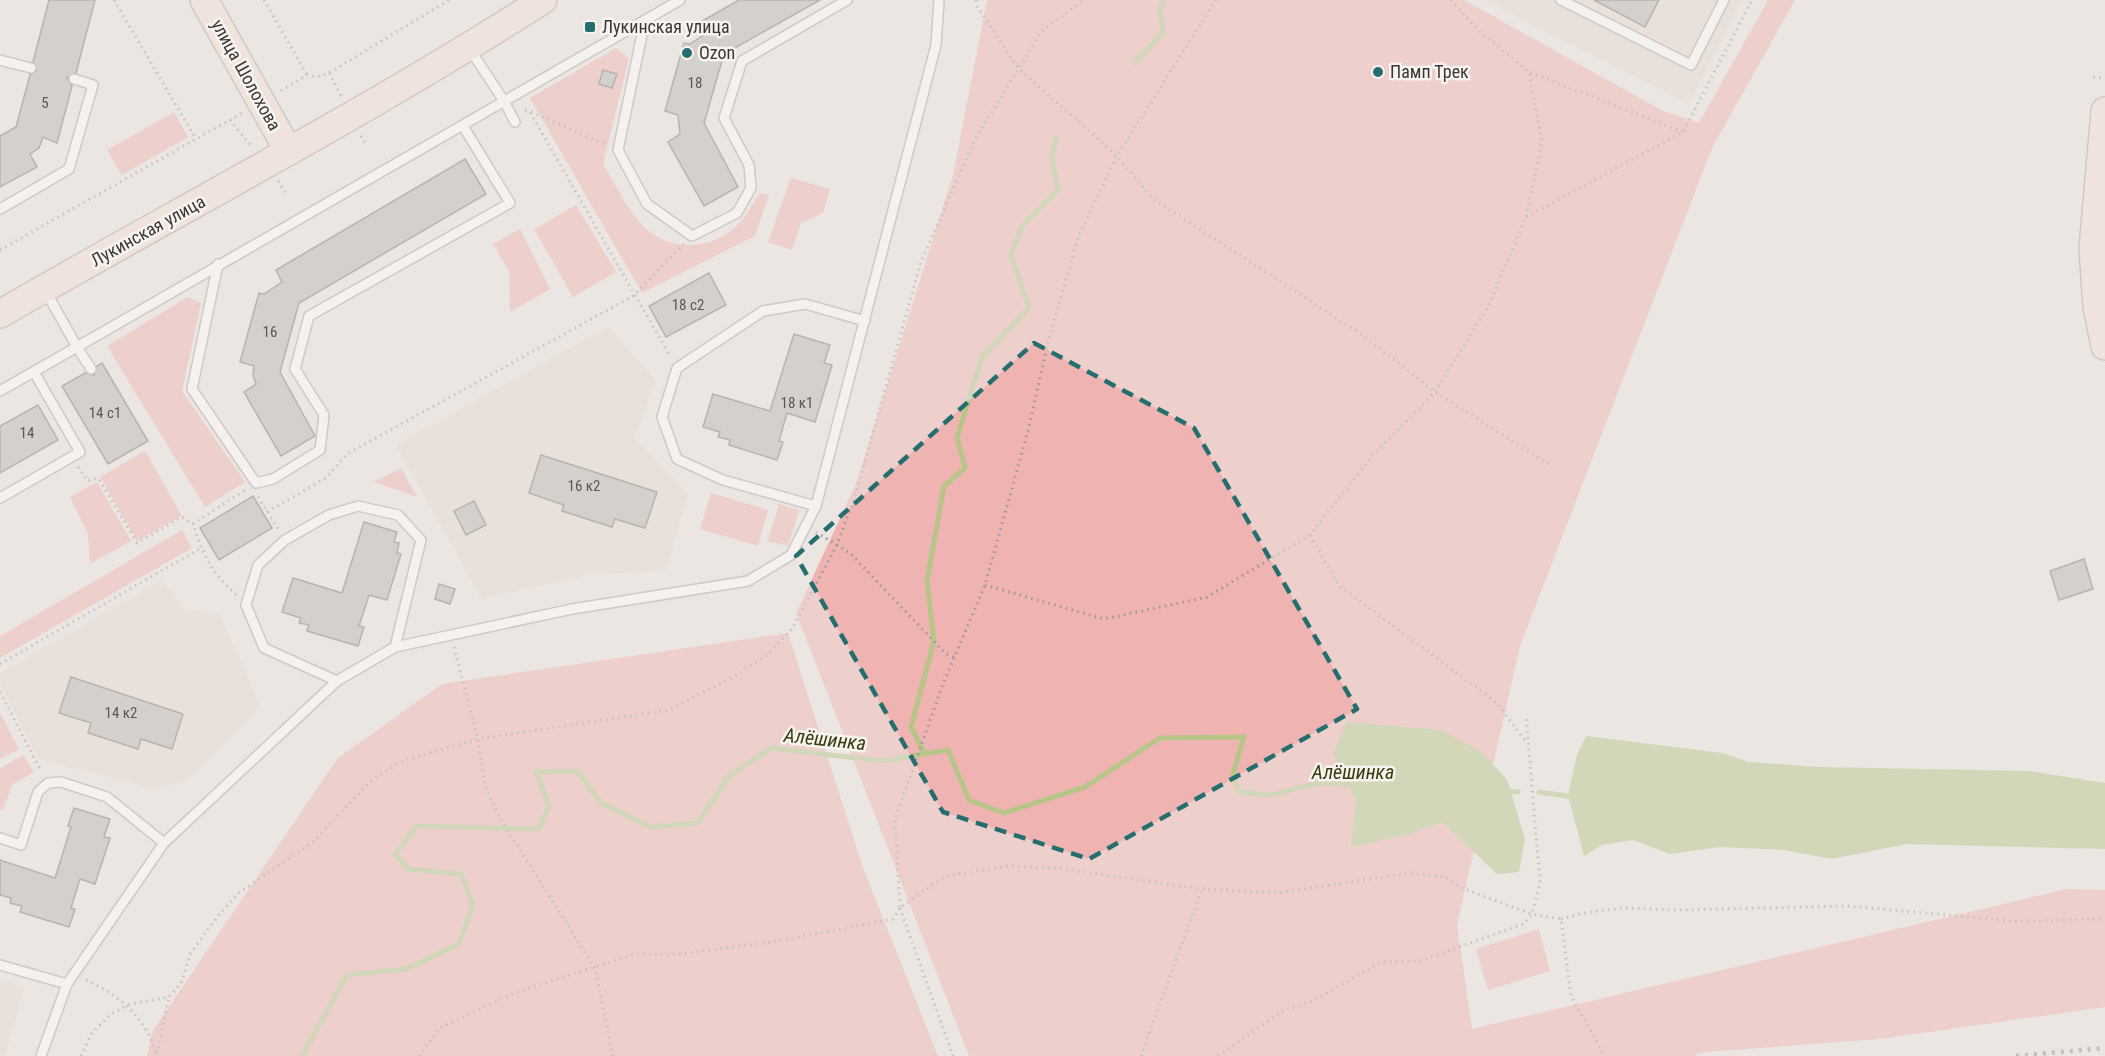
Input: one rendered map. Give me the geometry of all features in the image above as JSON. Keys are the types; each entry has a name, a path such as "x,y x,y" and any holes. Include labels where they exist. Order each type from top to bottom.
{"street":[{"name":"улица Шолохова","path":"204,0 288,150"},
{"name":"Лукинская улица","path":"0,314 267,165 288,150 469,48 543,0"},
{"path":"2104,129 2093,249 2097,306 2105,346"}],"lane":[{"path":"0,391 680,0"},
{"path":"645,20 618,150 647,204 692,236 736,213 751,188 749,165 724,118 742,61 847,0"},
{"path":"41,1056 67,984 164,843 337,681 395,647 572,609 748,581 791,555 816,506 936,45 939,0"},
{"path":"1561,0 1691,65 1724,0"},
{"path":"469,48 515,122"},
{"path":"0,60 31,68"},
{"path":"0,209 69,169 93,85 74,80"},
{"path":"218,264 192,389 256,483 273,479 320,450 324,415 295,369 309,316 510,203 463,126"},
{"path":"44,288 91,369"},
{"path":"816,506 723,480 677,459 662,417 677,368 763,311 805,304 865,321"},
{"path":"0,498 80,452 34,372"},
{"path":"337,681 264,648 246,605 258,565 285,540 329,515 358,506 399,515 421,540 395,647"},
{"path":"0,838 21,844 38,792 48,783 61,782 106,797 164,843"},
{"path":"0,965 67,984"}],"path":[{"path":"114,0 196,139"},
{"path":"264,0 307,75"},
{"path":"0,250 307,75 318,77 329,73 448,0"},
{"path":"976,0 977,6 1020,69 1117,156 1152,198 1364,336 1435,392 1550,465"},
{"path":"157,1056 170,997 181,983 191,953 217,917 240,892 313,842 369,783 406,760 478,739 653,714 683,704 753,666 792,629 837,545 855,496 921,261 975,139 1042,31 1084,0"},
{"path":"953,1056 900,908 895,819 911,769 984,585 1028,431 1049,338 1079,235 1117,156 1216,0"},
{"path":"1451,0 1478,30 1529,72 1683,132"},
{"path":"1526,216 1683,132 1752,0"},
{"path":"984,585 1104,619 1207,597 1310,535 1374,454 1435,392 1488,307 1526,216 1542,142 1529,72"},
{"path":"2093,77 2105,78"},
{"path":"504,101 618,150"},
{"path":"530,112 633,296 677,368"},
{"path":"267,512 326,478 347,454 633,296 692,236"},
{"path":"71,457 88,481 98,478 137,543 182,517 193,524 201,548 214,573 246,605"},
{"path":"193,524 256,483 257,496 275,524"},
{"path":"807,527 851,554 945,653 955,658"},
{"path":"1310,535 1338,585 1497,703 1527,743"},
{"path":"0,663 201,548"},
{"path":"451,635 478,739 485,786 499,817 595,968 613,1056"},
{"path":"0,692 48,783"},
{"path":"1218,1056 1284,1010 1313,1001 1381,962 1420,960 1523,924 1532,914 1540,883 1526,715"},
{"path":"419,1056 440,1028 519,991 636,954 671,955 773,942 893,919 900,908 945,876 1008,866 1057,868 1202,889 1277,893 1411,873 1446,877 1459,886 1532,914 1561,919 1588,912 1623,908 1678,910 1848,906 2013,921 2105,919"},
{"path":"1141,1056 1202,889"},
{"path":"1561,919 1571,996 1605,1056"},
{"path":"74,974 118,996 128,1005 144,1027 157,1056"},
{"path":"81,1056 92,1033 111,1014 128,1005 170,997"}],"highlighted area":[{"path":"1034,343 1194,428 1357,709 1089,859 943,812 796,556"}],"shaded area":[{"path":"987,0 1464,0 1663,111 1699,123 1768,0 1795,0 1712,148 1520,646 1457,925 1472,1029 2067,889 2105,890 2105,1007 1880,1039 1704,1052 1692,1056 969,1056 796,613 856,484 953,175"},
{"path":"1485,0 1742,0 1689,104"},
{"path":"616,48 629,58 603,164 626,204 643,226 653,234 675,244 699,245 721,237 732,230 744,218 760,193 769,195 755,236 642,293 530,98"},
{"path":"174,112 188,137 122,175 107,150"},
{"path":"791,178 830,189 823,213 801,223 792,250 768,242"},
{"path":"576,205 616,272 573,297 534,229"},
{"path":"520,229 550,289 510,312 509,271 493,244"},
{"path":"188,297 201,303 182,391 245,482 205,507 107,346"},
{"path":"608,327 656,380 634,439 688,494 666,570 586,575 482,599 396,445"},
{"path":"145,451 182,516 137,541 100,477"},
{"path":"401,468 417,497 374,482"},
{"path":"97,482 131,541 90,564 88,534 70,497"},
{"path":"711,493 768,510 758,546 700,529"},
{"path":"779,504 799,510 788,546 768,541"},
{"path":"182,530 192,548 0,658 0,636"},
{"path":"162,580 184,609 220,615 261,706 187,780 153,789 39,759 0,684 0,673"},
{"path":"788,633 863,868 938,1056 147,1056 152,1032 337,759 442,684"},
{"path":"0,713 19,749 0,759"},
{"path":"23,755 34,772 12,785 3,810 0,809 0,769"},
{"path":"1539,929 1550,971 1488,990 1476,949"},
{"path":"0,980 24,987 5,1056 0,1056"}],"water":[{"path":"1347,722 1440,730 1480,751 1507,779 1525,839 1519,872 1497,874 1442,822 1414,833 1351,847 1356,800 1333,754"},
{"path":"1586,736 1722,753 1749,762 1820,767 2028,771 2105,783 2105,849 1907,844 1832,859 1783,850 1720,847 1670,854 1633,840 1602,845 1584,856 1568,795 1577,755"}],"building":[{"path":"49,0 95,0 76,73 67,78 72,86 57,143 43,137 39,148 30,154 37,167 0,187 0,136 16,127 30,75 37,70 33,62"},
{"path":"739,0 820,0 724,54 704,123 738,187 704,206 668,142 680,134 678,115 665,111 684,43 690,44 708,32 702,21"},
{"path":"1594,0 1659,0 1645,27"},
{"path":"603,70 617,74 612,88 599,84"},
{"path":"465,159 486,194 299,303 280,372 315,436 281,456 244,392 256,384 253,375 254,366 240,362 259,293 264,294 282,282 276,270"},
{"path":"709,273 726,305 666,337 649,306"},
{"path":"794,334 830,345 824,363 832,365 815,422 787,413 779,441 783,442 777,460 729,445 730,440 718,437 720,432 703,427 713,394 770,411"},
{"path":"102,363 148,441 108,464 62,386 85,373 94,375 97,366"},
{"path":"38,405 58,440 0,473 0,426"},
{"path":"541,455 657,492 645,528 615,519 612,527 562,511 564,505 529,493"},
{"path":"253,496 272,528 219,560 200,528"},
{"path":"474,501 486,525 466,535 454,511"},
{"path":"364,522 397,532 394,542 399,543 397,553 401,554 387,600 369,595 359,626 364,627 358,646 307,631 309,625 299,623 301,618 282,612 293,578 342,593"},
{"path":"2084,559 2093,589 2059,600 2050,571"},
{"path":"439,584 455,589 450,604 435,599"},
{"path":"71,677 183,714 172,749 141,739 138,749 88,733 91,723 59,713"},
{"path":"74,808 110,819 104,837 110,838 95,884 80,879 71,908 75,909 69,927 20,912 22,906 10,903 11,898 0,895 0,860 55,878 71,827 68,826"}],"waterway":[{"path":"1135,63 1163,32 1160,7 1164,0"},
{"path":"924,752 911,727 934,641 927,581 944,486 965,468 957,438 982,357 1029,308 1011,254 1023,225 1058,190 1052,158 1056,137"},
{"name":"Алёшинка","path":"302,1056 347,975 406,969 459,944 473,905 461,874 408,869 395,854 417,826 539,829 549,805 536,772 577,771 601,803 651,827 697,823 729,776 771,748 882,761 948,750 969,800 1004,813 1085,787 1160,738 1244,737 1233,774 1239,792 1271,795 1318,783 1355,785"},
{"name":"Алёшинка","path":"1505,791 1518,792"},
{"name":"Алёшинка","path":"1539,792 1574,797"}],"railway":[{"path":"2016,1056 2105,1048"}],"place":[{"name":"Лукинская улица","path":"590,27"},
{"name":"Ozon","path":"687,53"},
{"name":"Памп Трек","path":"1378,72"}]}
